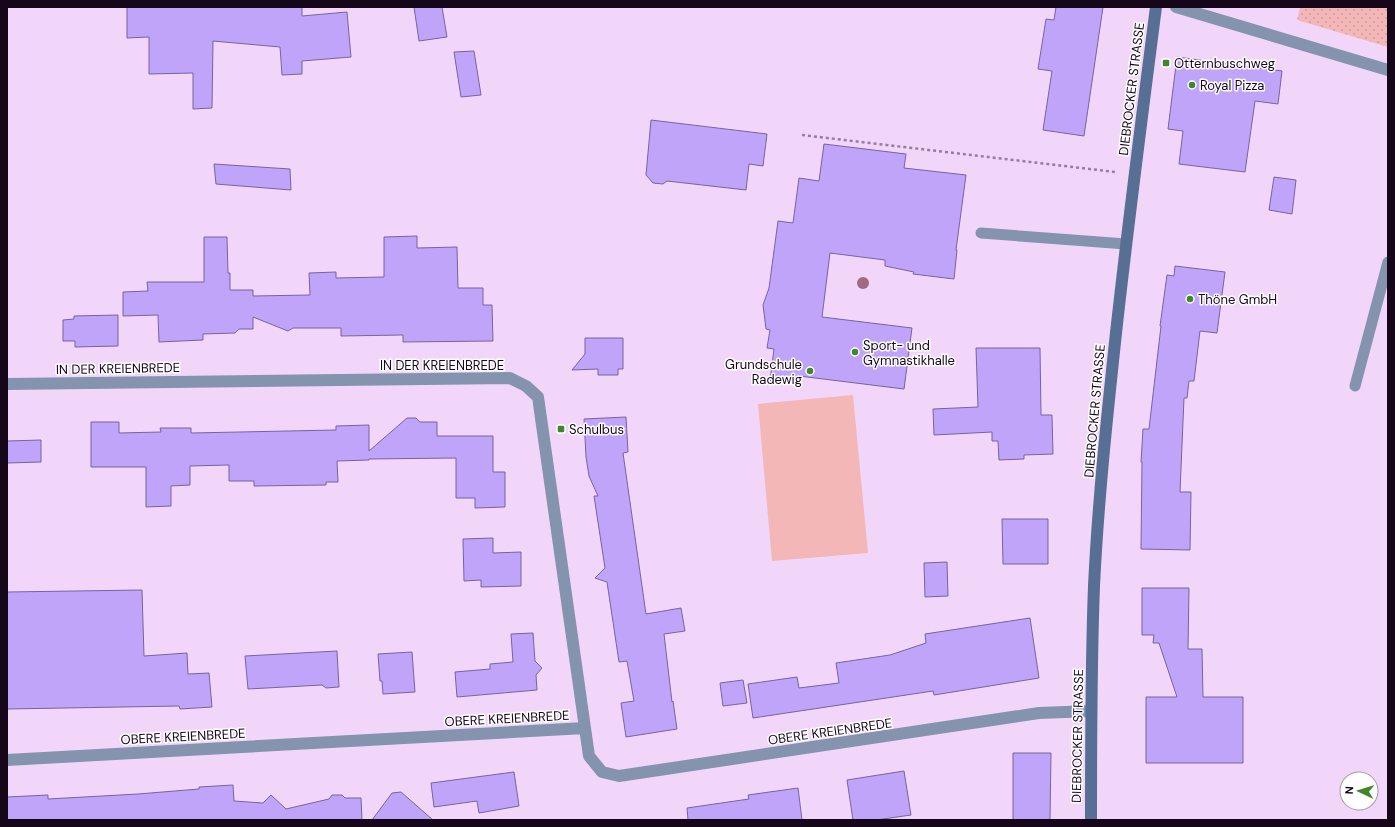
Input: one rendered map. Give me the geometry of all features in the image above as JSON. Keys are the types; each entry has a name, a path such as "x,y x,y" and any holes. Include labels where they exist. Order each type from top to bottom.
{"main road":[{"name":"DIEBROCKER STRASSE","path":"1090,820 1094,587 1097,540 1107,417 1126,244 1156,7"}],"street":[{"path":"1176,7 1388,70"},
{"name":"IN DER KREIENBREDE","path":"7,384 510,378 526,386 538,398 585,728"},
{"name":"OBERE KREIENBREDE","path":"7,760 585,728 589,756 602,772 619,776 1039,714 1091,711"}],"lane":[{"path":"981,234 1126,244"},
{"path":"1355,386 1388,262"}],"path":[{"path":"802,135 1110,171"}],"shaded area":[{"path":"1300,7 1388,7 1388,47 1297,20"},
{"path":"853,395 868,553 772,561 758,404"}],"building":[{"path":"127,7 302,7 302,16 347,12 351,57 302,61 302,74 282,75 280,47 213,41 212,108 193,109 193,73 149,74 149,37 127,38"},
{"path":"414,7 442,7 447,37 419,41"},
{"path":"1056,7 1103,7 1084,136 1043,130 1052,71 1038,69 1046,19 1054,20"},
{"path":"474,51 481,95 461,97 454,52"},
{"path":"1177,57 1282,71 1278,104 1255,101 1245,172 1179,164 1183,131 1168,129"},
{"path":"651,120 767,134 763,166 749,164 746,190 667,181 663,184 653,183 646,175"},
{"path":"824,144 906,154 904,168 966,175 956,250 954,279 913,274 914,272 885,266 885,260 830,253 822,317 912,328 904,389 799,376 798,384 770,381 774,349 767,348 770,330 766,329 763,305 769,288 778,221 793,223 799,178 819,181"},
{"path":"214,164 290,169 291,190 216,184"},
{"path":"1274,177 1296,180 1292,214 1269,210"},
{"path":"417,236 417,248 457,247 458,288 483,288 483,305 492,305 493,341 403,342 403,335 341,336 341,328 293,328 288,331 253,317 253,329 239,329 235,333 203,334 203,340 159,342 158,315 123,316 123,292 148,291 147,282 204,282 204,237 227,237 230,290 253,290 253,296 310,295 309,273 336,272 336,278 384,277 384,237"},
{"path":"1175,266 1225,272 1217,333 1200,331 1194,381 1189,381 1187,398 1184,398 1180,492 1191,492 1190,550 1141,549 1141,462 1143,429 1149,429 1167,275 1174,276"},
{"path":"118,315 118,346 75,347 75,341 63,341 63,320 74,319 74,316"},
{"path":"585,338 623,338 623,369 618,369 618,375 598,375 598,369 572,370 585,354"},
{"path":"976,348 1040,348 1041,415 1052,415 1053,454 1024,455 1024,459 999,460 998,441 992,441 992,432 934,435 933,409 978,407"},
{"path":"626,417 628,452 623,453 646,614 681,608 685,631 664,634 672,702 673,701 677,729 626,737 621,703 634,701 627,661 619,662 607,582 595,578 605,568 594,496 598,496 589,476 586,457 584,419"},
{"path":"407,418 416,418 420,422 437,422 437,436 493,436 493,472 505,472 505,507 475,508 475,498 456,498 456,458 337,461 338,482 326,482 326,485 254,486 254,481 229,481 229,465 190,466 190,485 171,486 171,506 146,507 146,467 91,467 91,422 119,422 119,433 161,432 160,428 191,428 191,433 336,430 336,426 369,425 369,451"},
{"path":"41,440 41,462 7,463 7,441"},
{"path":"1002,519 1048,519 1048,564 1003,564"},
{"path":"493,538 493,553 521,552 521,586 481,587 481,580 464,581 463,539"},
{"path":"947,562 948,596 925,597 924,563"},
{"path":"1142,588 1189,588 1188,649 1202,649 1203,697 1243,697 1243,763 1146,763 1146,697 1177,697 1159,643 1153,643 1154,635 1142,635"},
{"path":"142,590 144,656 187,653 188,674 209,673 212,707 180,709 179,706 7,709 7,592"},
{"path":"1030,618 1039,678 934,695 933,691 753,718 748,684 797,677 799,688 839,683 836,663 890,655 926,643 925,634"},
{"path":"533,633 535,661 542,668 536,675 537,690 457,697 455,672 490,669 490,664 513,662 511,634"},
{"path":"337,651 339,687 326,688 322,685 248,689 245,656"},
{"path":"412,652 415,692 383,694 382,681 380,681 378,654"},
{"path":"743,680 747,703 723,706 720,683"},
{"path":"1013,753 1051,753 1050,820 1013,820"},
{"path":"904,771 911,815 876,820 853,820 847,780"},
{"path":"514,772 519,806 479,813 477,801 434,807 431,783"},
{"path":"233,785 234,801 263,803 271,795 286,809 329,799 332,795 342,795 345,798 361,798 362,820 7,820 7,797 48,795 48,799 138,794 199,789 199,787"},
{"path":"798,788 802,820 688,820 687,808 749,799 748,795"},
{"path":"401,792 433,820 372,820 392,793"}],"place":[{"name":"Otternbuschweg","path":"1166,63"},
{"name":"Royal Pizza","path":"1192,85"},
{"name":"Thöne GmbH","path":"1190,299"},
{"name":"Sport- und Gymnastikhalle","path":"855,352"},
{"name":"Grundschule Radewig","path":"810,371"},
{"name":"Schulbus","path":"561,429"}]}
